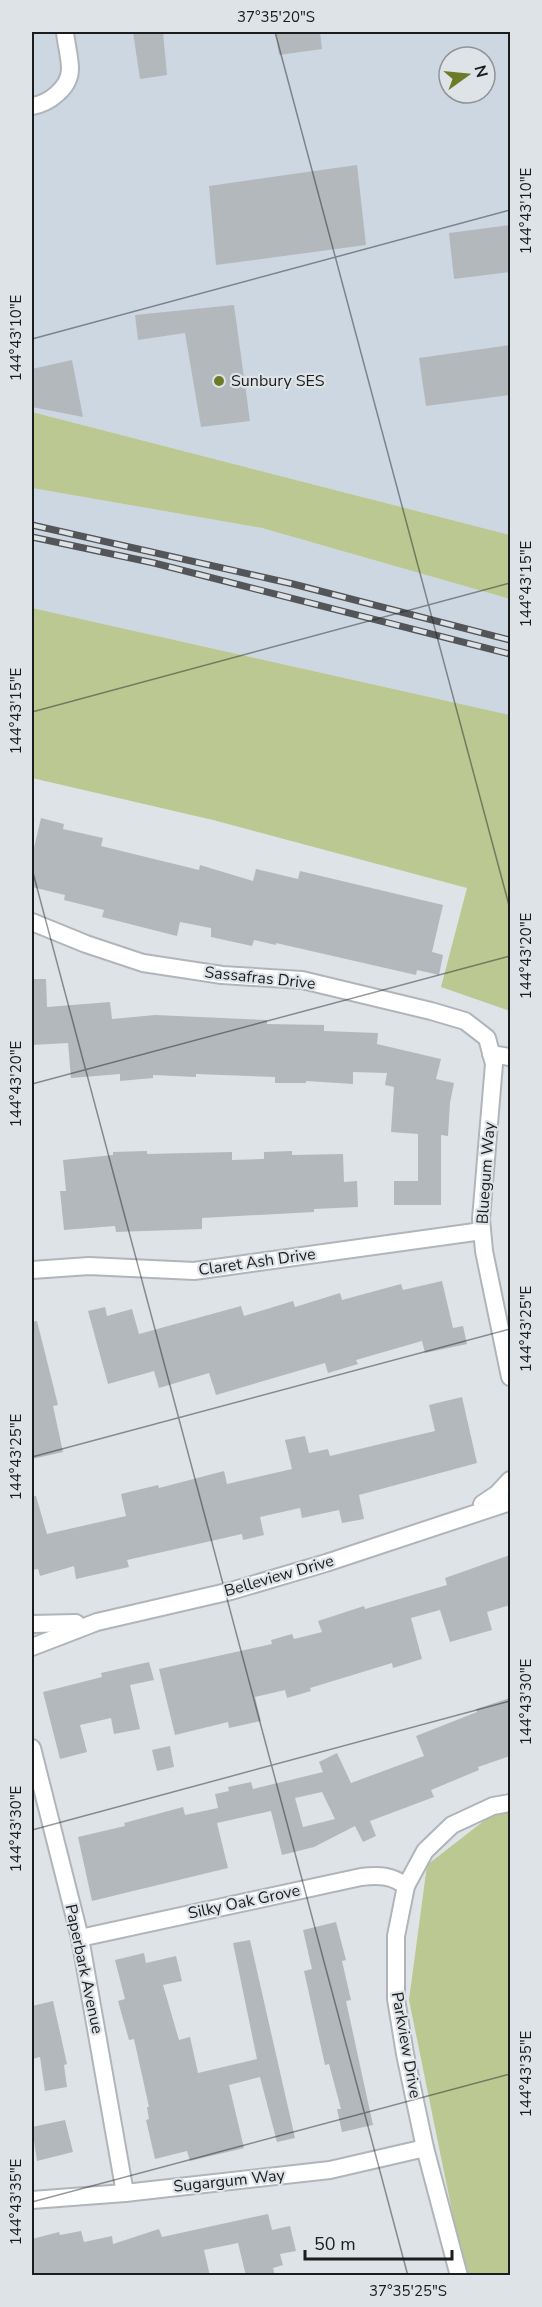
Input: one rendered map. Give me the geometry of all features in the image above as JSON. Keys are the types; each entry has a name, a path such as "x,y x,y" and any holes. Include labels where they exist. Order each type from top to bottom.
{"street":[{"path":"32,106 40,105 60,92 70,72 65,32"},
{"name":"Sassafras Drive","path":"32,922 142,963 222,975 302,980 430,1011 465,1021 489,1046"},
{"path":"489,1046 510,1058"},
{"name":"Bluegum Way","path":"489,1046 494,1064 481,1219 484,1251 510,1377"},
{"name":"Claret Ash Drive","path":"32,1270 89,1266 194,1271 482,1231"},
{"name":"Belleview Drive","path":"458,1519 497,1494 510,1480"},
{"name":"Belleview Drive","path":"32,1647 98,1622 231,1591 326,1563 510,1502"},
{"name":"Belleview Drive","path":"32,1624 98,1622"},
{"name":"Paperbark Avenue","path":"32,1748 80,1938 125,2193"},
{"name":"Parkview Drive","path":"457,2273 425,2148 396,1999 396,1936 406,1886 425,1851 452,1825 493,1806 510,1803"},
{"name":"Silky Oak Grove","path":"80,1938 362,1877 387,1876 406,1886"},
{"name":"Sugargum Way","path":"32,2200 125,2193 330,2170 425,2148"}],"shaded area":[{"path":"32,32 510,32 510,535 32,412"},
{"path":"32,488 262,528 510,599 510,715 32,608"}],"green space":[{"path":"32,412 510,535 510,599 262,528 32,488"},
{"path":"32,608 510,715 510,1011 441,987 467,888 213,820 32,778"},
{"path":"510,1808 510,2275 465,2275 409,2000 427,1865 494,1813"}],"building":[{"path":"133,32 163,32 167,75 140,79"},
{"path":"320,32 322,49 279,55 276,33"},
{"path":"357,165 366,245 216,265 209,186"},
{"path":"510,225 510,272 454,279 449,233"},
{"name":"Sunbury SES","path":"234,305 250,421 201,427 185,333 138,340 135,315"},
{"path":"510,345 510,395 426,406 419,358"},
{"path":"72,360 83,417 32,407 32,369"},
{"path":"41,818 64,824 63,829 103,838 101,846 199,870 200,865 253,881 256,869 298,879 300,871 443,905 432,952 443,955 439,975 417,970 416,975 276,943 276,945 254,940 252,946 211,937 211,928 180,922 177,936 102,917 104,910 64,900 65,895 32,887 32,856"},
{"path":"32,979 46,979 47,1007 110,1002 112,1019 155,1015 267,1020 267,1024 324,1025 324,1031 378,1033 377,1044 441,1059 436,1079 454,1083 448,1136 441,1135 441,1205 394,1205 394,1181 418,1181 418,1134 391,1132 394,1087 385,1085 387,1073 353,1072 353,1084 306,1081 306,1083 275,1083 275,1077 196,1074 196,1077 153,1075 153,1078 120,1081 120,1074 71,1078 68,1043 32,1045"},
{"path":"147,1151 147,1154 232,1152 232,1160 264,1159 264,1152 292,1151 292,1155 343,1154 344,1182 357,1181 358,1207 314,1209 314,1212 202,1218 202,1229 116,1232 115,1226 64,1230 60,1191 66,1191 63,1160 113,1155 113,1152"},
{"path":"442,1281 453,1328 463,1326 467,1344 425,1353 422,1341 356,1360 358,1364 328,1373 325,1363 216,1395 209,1373 159,1388 154,1371 108,1384 88,1311 105,1307 107,1316 132,1309 139,1334 241,1306 244,1316 293,1301 295,1307 340,1293 342,1300 401,1284 403,1290"},
{"path":"37,1321 58,1405 53,1406 63,1452 32,1459 32,1322"},
{"path":"462,1397 477,1463 359,1495 364,1519 342,1523 339,1510 302,1518 300,1508 260,1517 264,1535 243,1540 242,1534 127,1560 129,1567 76,1579 74,1566 40,1576 38,1569 32,1570 32,1496 36,1496 47,1534 126,1516 121,1494 158,1485 159,1488 224,1471 227,1484 292,1469 285,1440 305,1436 309,1453 328,1449 330,1456 435,1431 429,1405"},
{"path":"510,1555 510,1605 487,1612 492,1630 450,1642 440,1610 411,1618 422,1659 393,1668 392,1663 310,1688 311,1691 287,1698 285,1690 255,1697 261,1721 229,1728 228,1722 175,1735 159,1669 272,1644 271,1640 292,1634 294,1639 322,1632 318,1621 364,1606 365,1609 447,1585 445,1578"},
{"path":"149,1662 154,1680 130,1685 140,1729 114,1734 111,1718 80,1725 87,1752 60,1759 43,1692 102,1677 101,1673"},
{"path":"510,1698 510,1756 478,1767 479,1770 431,1790 434,1797 370,1821 376,1836 363,1842 355,1826 314,1847 282,1855 271,1811 217,1823 228,1868 92,1901 78,1837 125,1826 124,1823 183,1807 185,1815 218,1808 215,1794 229,1791 228,1787 251,1782 253,1789 323,1772 319,1762 337,1753 351,1783 424,1756 416,1736 477,1712 476,1709","holes":["322,1792 335,1819 303,1827 295,1798"]},
{"path":"170,1746 174,1767 157,1771 152,1750"},
{"path":"336,1922 346,1960 342,1961 351,2000 346,2001 373,2125 342,2132 337,2109 341,2109 329,2064 325,2065 304,1971 312,1969 303,1930"},
{"path":"250,1940 295,2138 277,2142 260,2077 229,2085 244,2148 190,2161 187,2151 155,2159 146,2120 149,2119 147,2107 149,2107 134,2039 129,2040 118,2001 125,1999 115,1960 144,1953 146,1963 176,1956 182,1981 163,1985 179,2040 190,2037 198,2073 257,2059 233,1943"},
{"path":"53,2001 67,2064 64,2065 67,2087 45,2091 40,2057 32,2059 32,2006"},
{"path":"65,2120 73,2152 37,2161 32,2127"},
{"path":"268,2214 272,2230 290,2226 296,2251 280,2254 283,2265 273,2268 275,2276 246,2276 238,2243 204,2250 210,2276 32,2276 32,2239 59,2232 60,2235 81,2231 84,2242 112,2236 113,2244 159,2229 162,2237"}],"railway":[{"path":"32,525 293,584 510,640"},
{"path":"32,537 154,563 510,654"}],"place":[{"name":"Sunbury SES","path":"219,381"}]}
